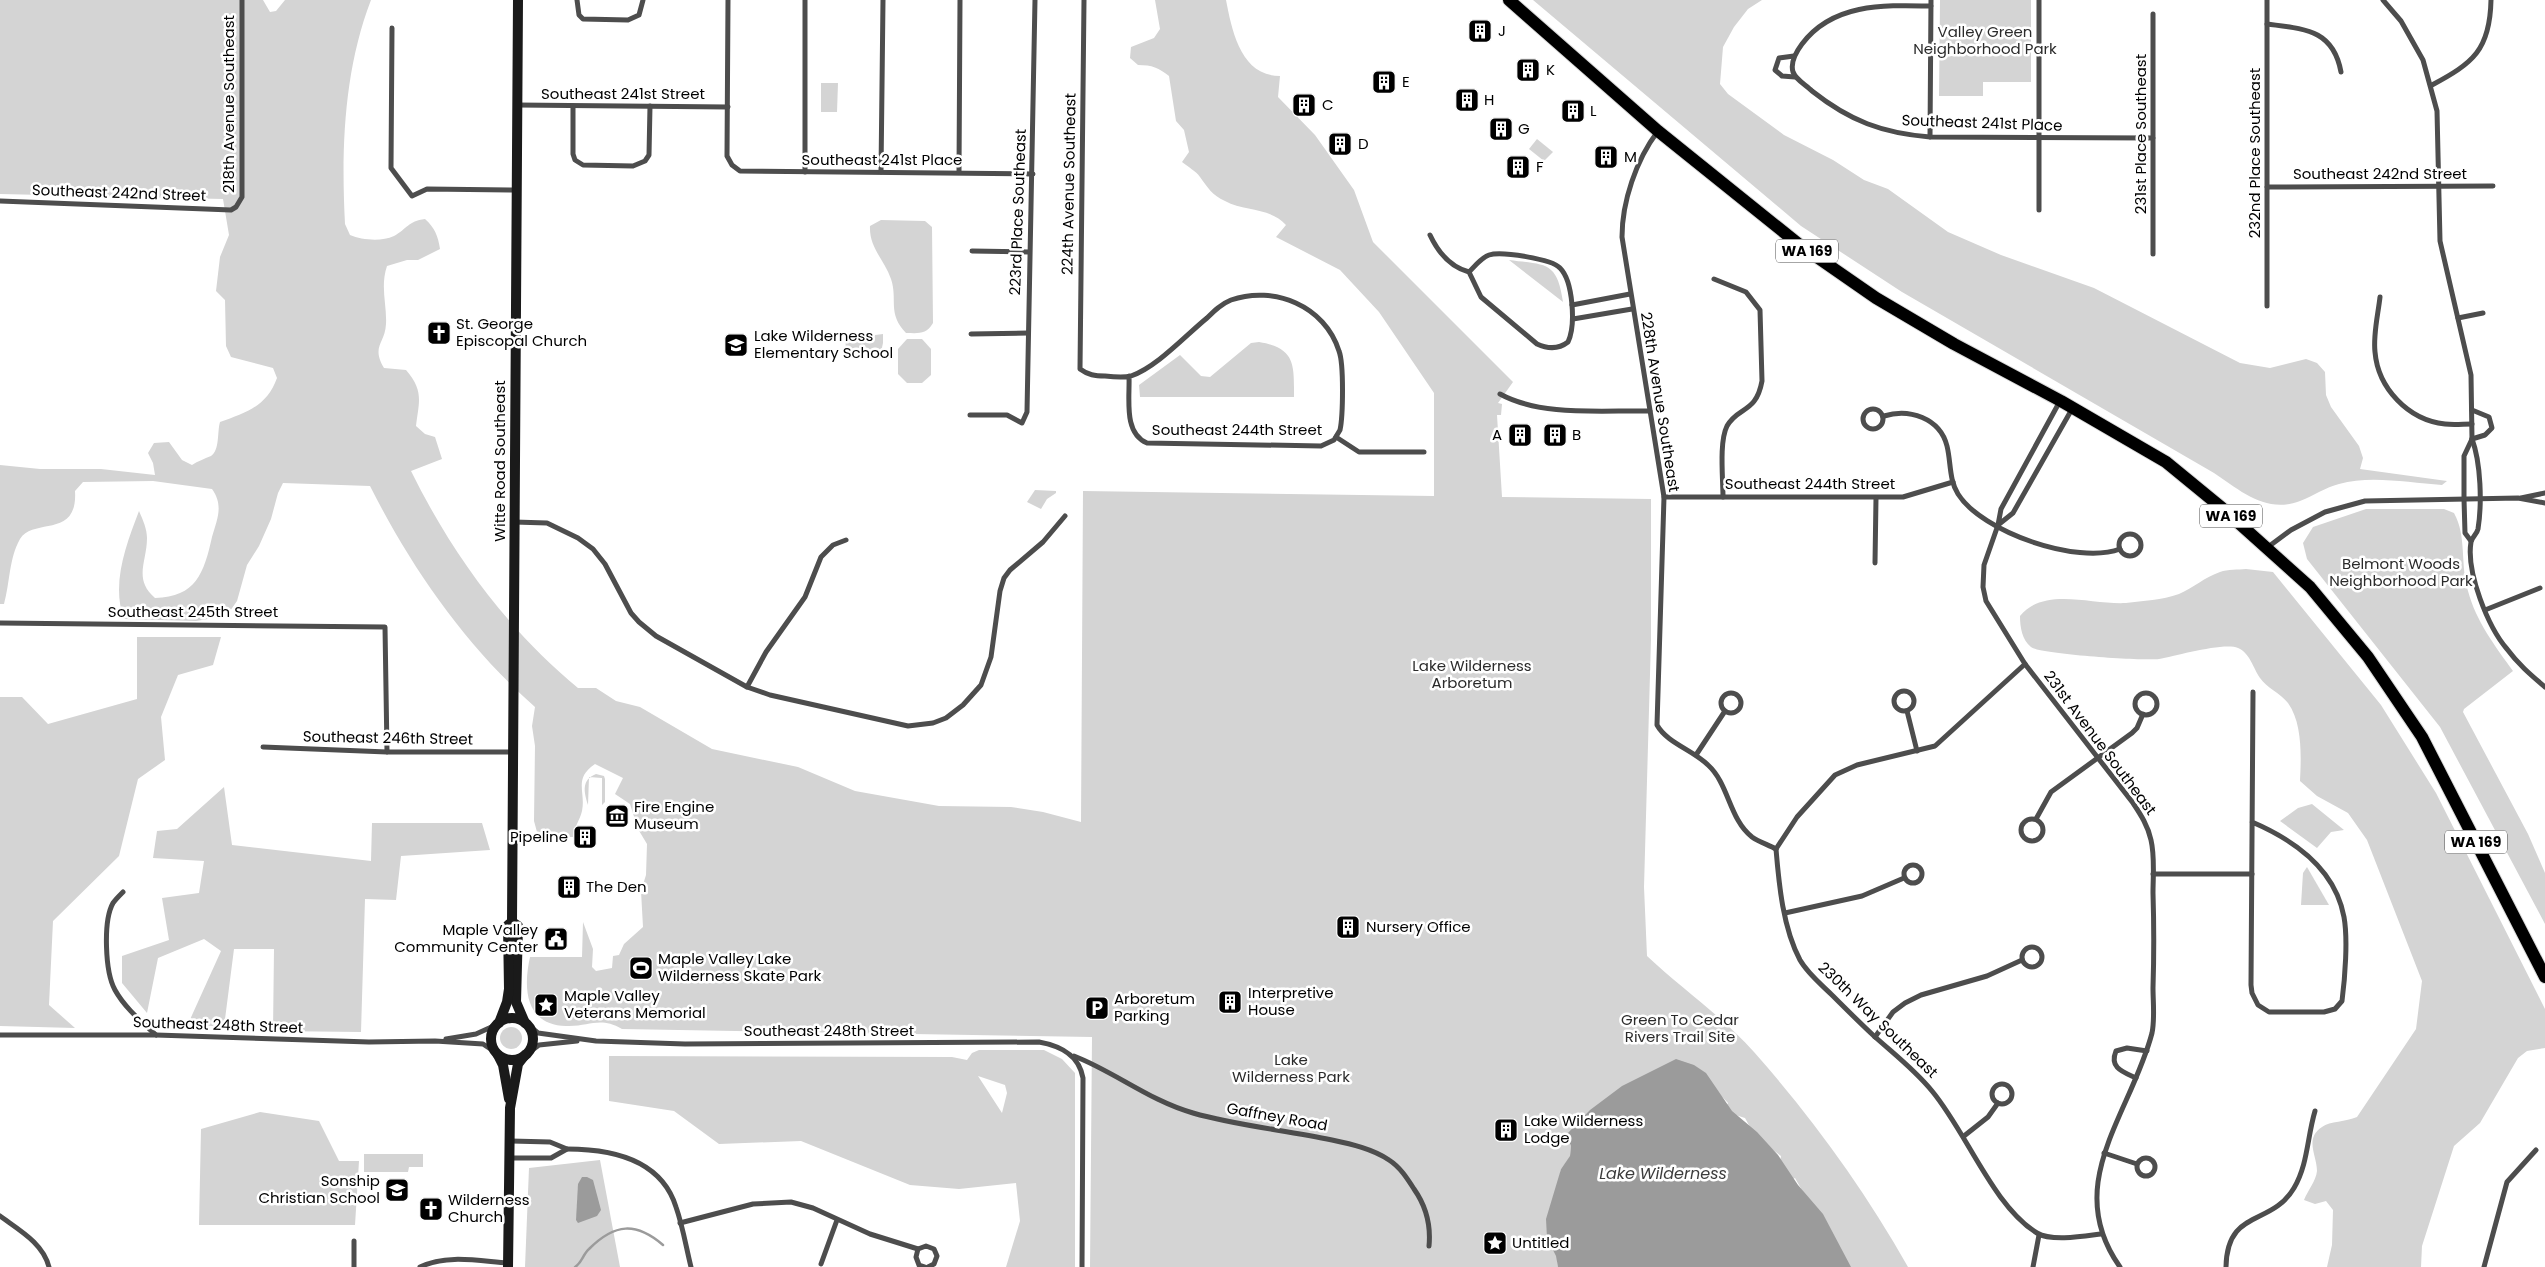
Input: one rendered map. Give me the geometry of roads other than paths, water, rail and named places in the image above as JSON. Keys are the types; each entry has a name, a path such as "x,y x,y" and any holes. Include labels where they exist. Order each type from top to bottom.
{"main road":[{"name":"WA 169","path":"1509,0 1658,131 1801,246 1876,298 1954,344 2061,400 2166,462 2267,548 2323,601 2396,696 2441,773 2545,977"}],"street":[{"name":"218th Avenue Southeast","path":"236,207 242,197 242,0"},
{"name":"Witte Road Southeast","path":"499,1023 507,1002 508,925 512,922 518,0"},
{"path":"577,0 578,16 583,19 628,20 636,18 642,12 642,0"},
{"path":"728,0 728,107"},
{"path":"805,0 805,172"},
{"path":"882,172 883,0"},
{"path":"959,172 960,0"},
{"name":"223rd Place Southeast","path":"970,415 1007,415 1022,423 1028,402 1029,252 1033,174 1035,0"},
{"name":"224th Avenue Southeast","path":"1084,0 1080,369 1090,375 1129,376"},
{"path":"2039,0 2039,210"},
{"name":"232nd Place Southeast","path":"2267,0 2267,306"},
{"path":"2383,0 2401,21 2415,44 2432,85 2437,111 2437,186 2440,241 2471,375 2472,439 2478,455 2478,532 2471,541"},
{"path":"2432,85 2461,70 2480,50 2488,32 2491,0"},
{"path":"1795,77 1792,66 1794,56 1806,39 1817,28 1851,11 1877,5 1931,3 1930,137"},
{"name":"231st Place Southeast","path":"2153,14 2153,254"},
{"path":"2267,24 2308,30 2327,41 2333,47 2341,72"},
{"path":"392,28 391,168 412,196 426,189 517,190"},
{"name":"Southeast 241st Place","path":"1794,56 1778,58 1774,70 1782,76 1795,77 1855,120 1885,131 1930,137 2153,138"},
{"name":"Southeast 241st Street","path":"518,106 728,107"},
{"path":"573,106 573,154 576,160 583,165 633,166 645,161 649,155 650,106"},
{"name":"Southeast 241st Place","path":"728,107 727,156 732,165 740,171 1033,174"},
{"name":"228th Avenue Southeast","path":"1658,131 1644,151 1623,218 1622,238 1664,497 1655,716 1659,730 1696,755"},
{"name":"Southeast 242nd Street","path":"2267,187 2492,186"},
{"name":"Southeast 242nd Street","path":"0,201 230,210 236,207"},
{"path":"1430,235 1442,255 1459,269 1469,272 1481,297 1537,344 1550,348 1564,345 1571,337 1572,305 1563,272 1559,267 1547,261 1497,254 1484,258 1469,272"},
{"path":"972,251 1029,252"},
{"path":"1714,279 1746,292 1760,310 1762,382 1760,393 1751,407 1733,419 1725,432 1723,497"},
{"path":"1572,305 1630,294"},
{"path":"1129,376 1148,367 1224,303 1256,295 1279,296 1297,303 1316,316 1331,332 1340,352 1341,425 1336,437"},
{"path":"2380,297 2375,353 2379,373 2394,398 2405,407 2426,418 2444,424 2472,424"},
{"path":"1573,319 1632,309"},
{"path":"2458,318 2483,313"},
{"path":"971,334 1028,333"},
{"name":"Southeast 244th Street","path":"1129,376 1132,425 1137,437 1147,443 1321,446 1336,437 1358,452 1424,452"},
{"path":"1500,394 1512,401 1541,409 1650,411"},
{"name":"231st Avenue Southeast","path":"2061,400 2001,509 1998,525 1984,565 1982,587 1986,601 2025,664 2144,821 2151,840 2153,874 2153,1030 2147,1051 2104,1153 2096,1194 2101,1234 2108,1251 2120,1267"},
{"name":"231st Avenue Southeast","path":"1998,525 2013,513 2073,408"},
{"path":"1870,409 1878,409 1884,416 1883,424 1876,429 1868,428 1863,422 1864,414 1870,409"},
{"path":"2472,410 2489,417 2492,428 2485,435 2472,439 2464,456 2465,533 2471,541 2471,564 2485,610 2505,647 2522,667 2545,687"},
{"path":"1884,416 1895,412 1912,413 1924,418 1938,429 1947,446 1953,482 1957,492 1970,510 2046,548 2080,552 2114,551 2120,548"},
{"name":"Southeast 244th Street","path":"1664,497 1903,497 1953,482"},
{"path":"2267,548 2291,530 2316,517 2351,504 2384,500 2518,498 2545,493"},
{"path":"1875,563 1876,498"},
{"path":"2518,498 2545,503"},
{"path":"514,522 547,523 578,538 593,549 605,564 631,613 639,622 656,636 748,687 780,698 908,726 933,723 946,718 963,705 980,685 991,657 1000,591 1004,578 1010,570 1043,542 1065,516"},
{"path":"2126,535 2134,536 2140,541 2139,550 2133,555 2125,555 2120,548 2120,540 2126,535"},
{"path":"748,687 766,652 805,597 821,557 833,545 846,540"},
{"path":"2485,610 2540,588"},
{"name":"Southeast 245th Street","path":"0,624 385,627 387,752"},
{"path":"1725,712 1696,755 1714,771 1743,827 1752,837 1776,849 1797,817 1835,775 1857,765 1935,746 2025,664"},
{"path":"1902,691 1910,692 1914,698 1913,706 1907,711 1899,710 1894,704 1895,696 1902,691"},
{"path":"1728,692 1736,694 1741,701 1739,708 1733,713 1725,712 1720,705 1722,697 1728,692"},
{"path":"2252,822 2283,836 2304,850 2321,870 2337,897 2344,917 2345,980 2342,1001 2335,1009 2324,1012 2269,1012 2258,1005 2252,993 2251,985 2252,874 2252,822 2253,692"},
{"path":"2141,694 2149,694 2155,699 2156,707 2151,713 2143,714 2136,709 2135,701 2141,694"},
{"path":"1907,711 1917,751"},
{"path":"2036,819 2051,792 2132,734 2143,714"},
{"name":"Southeast 246th Street","path":"263,747 387,752 513,752"},
{"path":"2028,819 2036,819 2042,826 2042,834 2036,840 2027,840 2021,834 2022,825 2028,819"},
{"name":"230th Way Southeast","path":"1776,849 1779,884 1785,913 1801,961 1811,974 1875,1037 1925,1082 1964,1136 2005,1205 2012,1214 2039,1235"},
{"path":"2153,874 2252,874"},
{"path":"1785,913 1862,896 1904,878"},
{"path":"123,892 113,903 108,917 108,970 114,988 127,1007 156,1035"},
{"name":"Witte Road Southeast","path":"512,922 518,926 516,1002 525,1023"},
{"path":"1875,1037 1893,1012 1904,1003 1921,995 1987,976 2022,960"},
{"path":"420,1267 431,1262 454,1259 508,1265 510,1108 505,1074 498,1054 492,1046 491,1036 499,1023 512,1018 525,1023 533,1035 533,1042 518,1064 510,1108"},
{"name":"Southeast 248th Street","path":"435,1040 476,1034 499,1023"},
{"name":"Southeast 248th Street","path":"525,1023 538,1033 585,1040 685,1044 1039,1042 1057,1046 1071,1055"},
{"name":"Southeast 248th Street","path":"0,1035 156,1035 370,1042 435,1040 483,1044 498,1054"},
{"name":"Southeast 248th Street","path":"526,1054 534,1048 547,1044 585,1040"},
{"path":"2136,1078 2117,1069 2113,1060 2114,1055 2116,1051 2127,1048 2147,1051"},
{"path":"498,1054 509,1060 526,1054"},
{"path":"1071,1055 1079,1065 1083,1078 1082,1267"},
{"name":"Gaffney Road","path":"1071,1055 1100,1066 1147,1094 1178,1108 1213,1118 1346,1143 1388,1158 1402,1171 1423,1204 1428,1223 1429,1246"},
{"path":"1964,1136 1988,1117 1998,1104"},
{"path":"2226,1267 2227,1250 2231,1239 2238,1230 2246,1222 2284,1203 2294,1188 2304,1166 2309,1131 2315,1111"},
{"path":"511,1141 550,1142 566,1149 603,1150 639,1162 654,1172 670,1193 692,1267"},
{"path":"510,1158 551,1158 566,1149"},
{"path":"2484,1267 2507,1182 2536,1150"},
{"path":"2104,1153 2137,1164"},
{"path":"680,1223 774,1202 791,1202 813,1208 837,1220 887,1240 908,1244 918,1250 930,1246 936,1252 936,1260 927,1267 917,1261 918,1250"},
{"path":"0,1216 38,1244 45,1254 49,1267"},
{"path":"821,1264 837,1220"},
{"path":"2033,1267 2039,1235 2078,1238 2101,1234"},
{"path":"354,1241 354,1267"}],"water":[{"name":"Lake Wilderness","path":"1676,1059 1694,1065 1706,1073 1732,1111 1757,1132 1778,1155 1798,1185 1823,1214 1851,1267 1558,1267 1556,1256 1547,1238 1546,1219 1561,1169 1570,1156 1571,1146 1566,1135 1590,1110 1622,1086"},
{"path":"582,1177 593,1180 601,1210 597,1216 578,1223 576,1220 578,1184"}],"waterway":[{"path":"575,1267 587,1251 599,1240 617,1230 635,1229 644,1232 663,1245"}],"place":[{"name":"J","path":"1480,31"},
{"name":"K","path":"1528,70"},
{"name":"E","path":"1384,82"},
{"name":"H","path":"1467,100"},
{"name":"C","path":"1304,105"},
{"name":"L","path":"1573,111"},
{"name":"G","path":"1501,129"},
{"name":"D","path":"1340,144"},
{"name":"M","path":"1606,157"},
{"name":"F","path":"1518,167"},
{"name":"St. George Episcopal Church","path":"439,333"},
{"name":"Lake Wilderness Elementary School","path":"736,345"},
{"name":"A","path":"1520,435"},
{"name":"B","path":"1555,435"},
{"name":"Fire Engine Museum","path":"617,816"},
{"name":"Pipeline","path":"585,837"},
{"name":"The Den","path":"569,887"},
{"name":"Nursery Office","path":"1348,927"},
{"name":"Maple Valley Community Center","path":"556,939"},
{"name":"Maple Valley Lake Wilderness Skate Park","path":"641,968"},
{"name":"Interpretive House","path":"1230,1002"},
{"name":"Maple Valley Veterans Memorial","path":"546,1005"},
{"name":"Arboretum Parking","path":"1097,1008"},
{"name":"Lake Wilderness Lodge","path":"1506,1130"},
{"name":"Sonship Christian School","path":"397,1190"},
{"name":"Wilderness Church","path":"431,1209"},
{"name":"Untitled","path":"1495,1243"}],"park label":[{"name":"Valley Green Neighborhood Park","path":"1985,40"},
{"name":"Belmont Woods Neighborhood Park","path":"2401,572"},
{"name":"Lake Wilderness Arboretum","path":"1472,674"},
{"name":"Green To Cedar Rivers Trail Site","path":"1680,1028"},
{"name":"Lake Wilderness Park","path":"1291,1068"}]}
